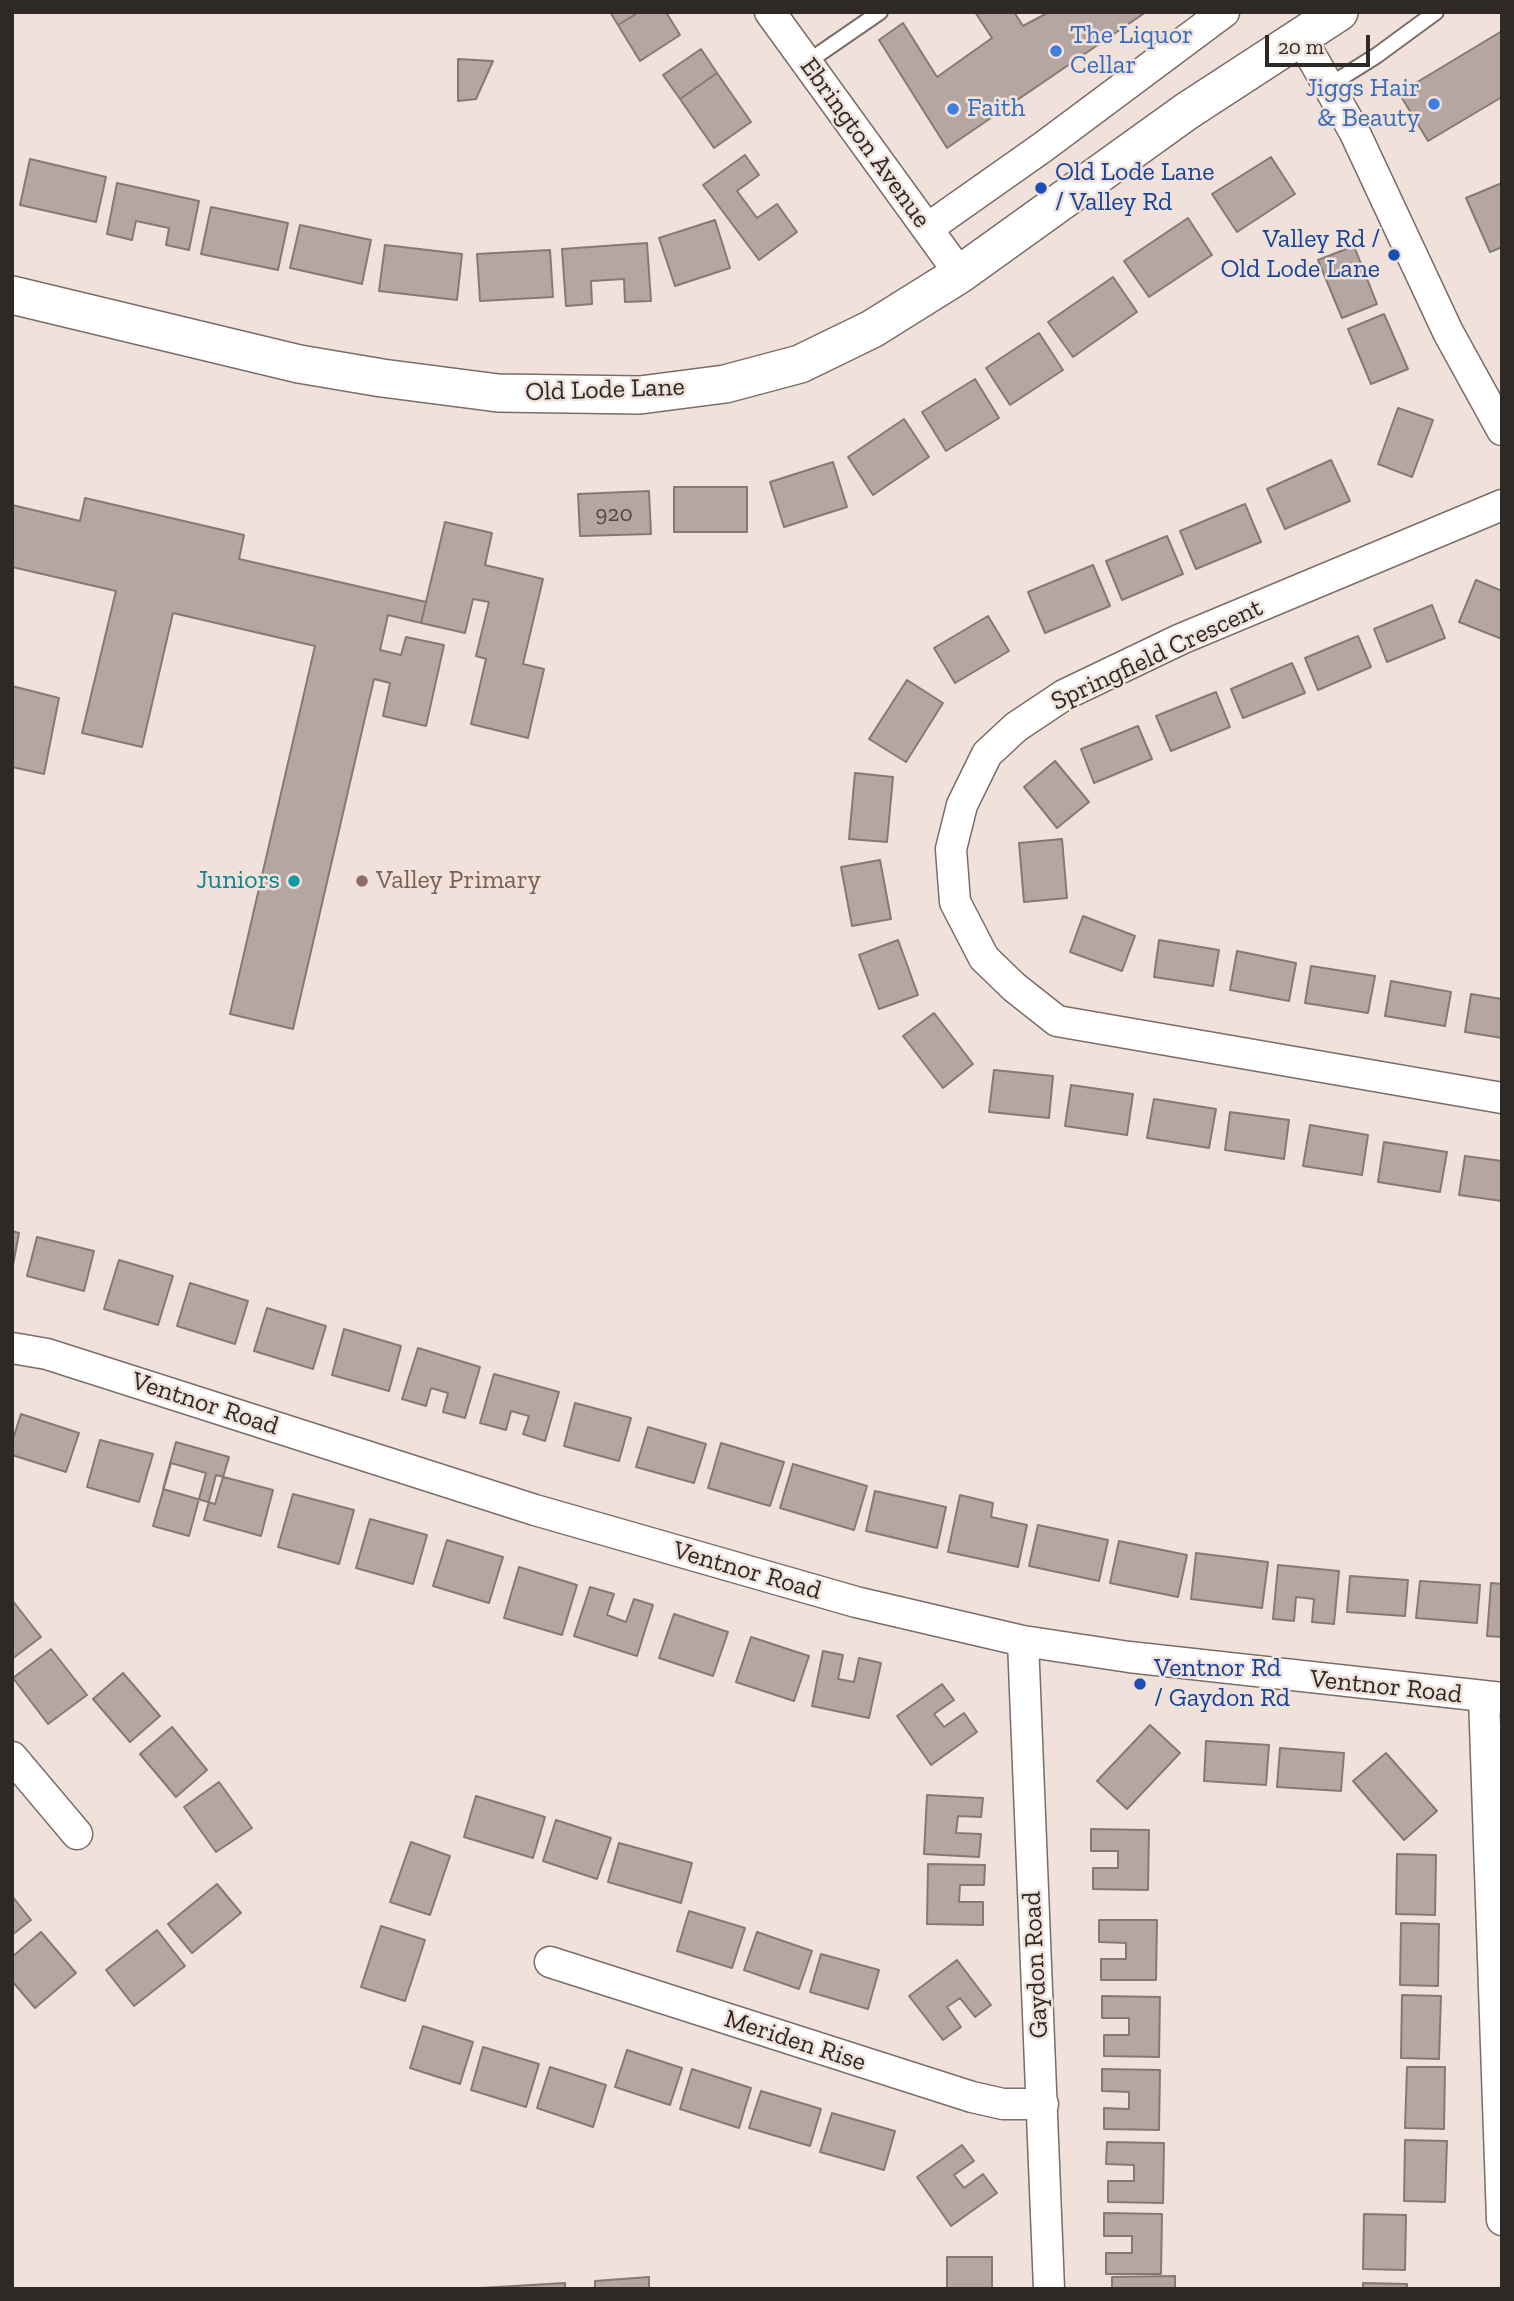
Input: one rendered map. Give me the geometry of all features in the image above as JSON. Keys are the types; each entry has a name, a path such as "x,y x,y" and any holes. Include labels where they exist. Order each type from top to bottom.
{"street":[{"name":"Ebrington Avenue","path":"769,12 960,274"},
{"path":"928,228 1043,147 1223,12"},
{"path":"1314,23 1328,86 1354,131 1448,332 1502,430"},
{"name":"Old Lode Lane","path":"12,295 299,365 498,393 640,395 725,384 800,364 872,329 960,274 1314,23"},
{"name":"Springfield Crescent","path":"1502,505 1181,639 1064,695 1016,727 987,754 962,804 951,849 955,902 984,958 1056,1021 1502,1098"},
{"name":"Ventnor Road","path":"12,1349 47,1354 548,1514 856,1602 1023,1641 1129,1657 1493,1698"},
{"name":"Gaydon Road","path":"1023,1641 1049,2289"},
{"path":"1493,1698 1502,2220"},
{"path":"12,1757 77,1834"},
{"name":"Meriden Rise","path":"550,1962 972,2097 1003,2104 1043,2104"}],"lane":[{"path":"806,62 880,12"},
{"path":"1328,86 1376,56 1436,12"}],"building":[{"path":"610,12 639,12 618,25"},
{"path":"639,12 666,12 680,35 640,61 618,25"},
{"path":"975,12 1014,12 1023,26 1049,12 1146,12 947,148 879,40 903,23 937,77 992,38"},
{"path":"1502,31 1502,97 1428,141 1399,93"},
{"path":"701,49 717,73 680,99 663,75"},
{"path":"458,59 493,61 476,99 458,101"},
{"path":"717,73 751,122 714,148 680,99"},
{"path":"745,155 759,175 737,191 757,218 777,204 797,232 759,260 703,185"},
{"path":"1271,157 1295,194 1237,232 1212,194"},
{"path":"30,159 106,177 96,222 20,205"},
{"path":"117,183 199,201 189,250 166,245 169,228 136,221 132,240 107,234"},
{"path":"1502,183 1502,247 1490,252 1466,198"},
{"path":"211,207 288,223 278,270 201,254"},
{"path":"1188,218 1212,255 1149,297 1124,261"},
{"path":"715,220 730,268 675,286 659,238"},
{"path":"300,225 371,240 362,284 290,268"},
{"path":"647,243 651,301 625,302 624,279 591,281 592,304 566,306 562,249"},
{"path":"385,245 462,254 457,300 379,291"},
{"path":"1354,246 1377,304 1342,318 1318,260"},
{"path":"550,250 553,297 480,301 477,254"},
{"path":"1113,277 1137,312 1073,357 1048,322"},
{"path":"1384,314 1408,369 1371,384 1348,329"},
{"path":"1039,333 1063,370 1010,405 986,368"},
{"path":"975,379 999,418 946,451 922,412"},
{"path":"1398,408 1433,420 1412,477 1378,464"},
{"path":"904,419 929,457 873,495 848,457"},
{"path":"1331,460 1350,501 1285,529 1267,489"},
{"path":"833,462 847,507 784,527 770,482"},
{"path":"674,487 747,487 747,532 674,532"},
{"path":"649,491 651,534 580,536 578,494"},
{"name":"Juniors","path":"85,498 244,535 239,559 426,602 421,623 388,615 380,650 401,655 406,637 444,645 426,726 383,716 390,683 374,679 293,1029 230,1014 315,646 173,613 142,747 82,733 116,591 12,567 12,505 80,521"},
{"path":"1245,504 1261,542 1196,569 1180,531"},
{"path":"445,522 492,533 485,565 543,579 523,664 544,669 528,738 471,724 486,659 476,656 489,602 473,599 465,633 421,623"},
{"path":"1167,536 1183,574 1122,600 1106,561"},
{"path":"1093,565 1110,606 1045,633 1028,592"},
{"path":"1476,580 1502,591 1502,639 1459,622"},
{"path":"1432,605 1445,638 1387,662 1374,629"},
{"path":"988,616 1009,651 955,683 934,648"},
{"path":"1358,636 1371,667 1318,690 1305,658"},
{"path":"1292,663 1305,693 1243,718 1231,689"},
{"path":"907,680 943,703 906,762 869,739"},
{"path":"12,686 59,698 44,774 12,767"},
{"path":"1216,692 1230,727 1171,751 1156,716"},
{"path":"1138,726 1152,759 1094,783 1081,749"},
{"path":"1055,761 1089,802 1057,828 1024,787"},
{"path":"855,773 893,777 887,842 849,839"},
{"path":"1062,839 1067,898 1024,902 1019,843"},
{"path":"880,860 891,919 852,926 841,867"},
{"path":"1083,916 1135,936 1122,971 1070,952"},
{"path":"898,940 918,995 879,1009 859,955"},
{"path":"1159,940 1219,950 1213,986 1154,977"},
{"path":"1237,951 1296,963 1289,1001 1230,990"},
{"path":"1311,966 1375,976 1368,1013 1305,1003"},
{"path":"1391,981 1451,992 1445,1026 1385,1016"},
{"path":"1471,994 1502,999 1502,1038 1465,1032"},
{"path":"934,1013 973,1064 943,1088 903,1036"},
{"path":"994,1070 1053,1076 1049,1118 989,1112"},
{"path":"1071,1085 1133,1094 1127,1135 1065,1126"},
{"path":"1154,1099 1216,1109 1209,1148 1147,1138"},
{"path":"1230,1112 1289,1120 1284,1159 1225,1150"},
{"path":"1310,1125 1368,1135 1362,1175 1303,1166"},
{"path":"1384,1142 1447,1152 1440,1192 1378,1182"},
{"path":"1465,1156 1502,1161 1502,1201 1459,1195"},
{"path":"12,1231 19,1233 12,1270"},
{"path":"37,1237 94,1251 84,1291 27,1276"},
{"path":"119,1260 173,1276 158,1325 104,1309"},
{"path":"190,1283 248,1301 235,1344 177,1326"},
{"path":"267,1308 326,1326 313,1369 254,1351"},
{"path":"344,1329 401,1346 389,1391 332,1375"},
{"path":"418,1348 480,1367 465,1418 443,1412 448,1393 431,1388 426,1406 402,1399"},
{"path":"494,1374 559,1392 545,1441 523,1434 529,1416 511,1411 506,1430 480,1423"},
{"path":"575,1403 631,1418 619,1461 564,1446"},
{"path":"21,1414 79,1433 66,1472 12,1455 12,1442"},
{"path":"648,1427 706,1444 694,1483 636,1467"},
{"path":"100,1440 153,1454 139,1502 87,1487"},
{"path":"176,1442 229,1457 215,1504 163,1489"},
{"path":"721,1443 784,1462 770,1506 708,1488"},
{"path":"171,1463 206,1473 189,1536 153,1526"},
{"path":"793,1464 867,1486 854,1530 780,1508"},
{"path":"216,1475 273,1490 261,1536 204,1520"},
{"path":"875,1491 946,1507 937,1548 866,1531"},
{"path":"293,1494 354,1510 339,1564 278,1547"},
{"path":"960,1495 993,1503 991,1517 1027,1525 1018,1567 948,1552"},
{"path":"370,1519 427,1535 413,1584 356,1568"},
{"path":"1038,1525 1108,1540 1099,1581 1029,1566"},
{"path":"447,1540 503,1557 489,1603 433,1586"},
{"path":"1119,1541 1187,1555 1178,1597 1110,1583"},
{"path":"1196,1553 1268,1562 1262,1608 1191,1599"},
{"path":"1278,1565 1339,1571 1334,1624 1312,1622 1314,1599 1296,1597 1294,1621 1273,1619"},
{"path":"519,1567 577,1585 562,1635 504,1618"},
{"path":"1350,1576 1408,1580 1405,1616 1347,1612"},
{"path":"1420,1581 1480,1585 1477,1623 1416,1618"},
{"path":"1491,1583 1502,1584 1502,1637 1487,1636"},
{"path":"590,1587 614,1594 607,1615 626,1622 634,1599 653,1605 637,1656 574,1636"},
{"path":"12,1600 41,1637 12,1659"},
{"path":"674,1614 728,1632 713,1676 659,1658"},
{"path":"751,1637 809,1656 794,1701 736,1682"},
{"path":"51,1649 87,1695 48,1724 13,1678"},
{"path":"823,1651 843,1655 838,1679 854,1682 859,1658 881,1663 869,1718 812,1706"},
{"path":"123,1673 160,1716 130,1742 93,1699"},
{"path":"942,1684 954,1700 934,1714 944,1727 964,1713 977,1732 931,1765 897,1716"},
{"path":"1150,1725 1180,1753 1127,1809 1097,1781"},
{"path":"172,1727 207,1770 176,1797 140,1754"},
{"path":"1206,1741 1269,1745 1266,1785 1204,1781"},
{"path":"1280,1748 1344,1753 1341,1791 1277,1787"},
{"path":"1386,1753 1437,1811 1404,1840 1353,1781"},
{"path":"219,1782 252,1828 216,1852 184,1807"},
{"path":"927,1795 983,1798 981,1817 958,1816 956,1833 981,1834 979,1857 924,1854"},
{"path":"476,1796 545,1817 533,1858 464,1837"},
{"path":"556,1820 611,1838 597,1879 543,1861"},
{"path":"1091,1829 1149,1830 1148,1890 1093,1889 1093,1868 1118,1868 1118,1851 1091,1851"},
{"path":"411,1842 450,1856 430,1915 390,1902"},
{"path":"619,1843 692,1863 681,1903 608,1882"},
{"path":"1397,1854 1436,1855 1435,1915 1396,1914"},
{"path":"928,1864 985,1865 984,1885 960,1885 959,1902 983,1902 983,1925 927,1924"},
{"path":"217,1884 241,1913 192,1953 168,1924"},
{"path":"12,1896 31,1920 12,1935"},
{"path":"689,1911 745,1928 732,1968 677,1951"},
{"path":"1099,1920 1157,1920 1156,1980 1101,1980 1101,1959 1126,1959 1126,1943 1099,1942"},
{"path":"1401,1923 1439,1924 1438,1986 1400,1985"},
{"path":"381,1926 425,1940 405,2001 361,1987"},
{"path":"157,1930 185,1966 134,2006 106,1970"},
{"path":"41,1932 76,1973 35,2008 12,1981 12,1957"},
{"path":"757,1932 812,1951 799,1989 744,1970"},
{"path":"821,1954 879,1970 868,2009 810,1992"},
{"path":"957,1960 991,2005 975,2017 960,1998 947,2007 961,2027 943,2040 909,1996"},
{"path":"1402,1995 1441,1996 1439,2059 1401,2058"},
{"path":"1102,1996 1160,1997 1159,2057 1104,2056 1104,2035 1129,2035 1129,2018 1102,2018"},
{"path":"423,2026 473,2042 460,2084 410,2068"},
{"path":"483,2047 539,2064 526,2107 471,2090"},
{"path":"627,2050 682,2068 670,2105 615,2087"},
{"path":"550,2067 606,2085 593,2127 537,2108"},
{"path":"1407,2067 1445,2067 1444,2129 1405,2128"},
{"path":"692,2069 751,2088 739,2128 680,2109"},
{"path":"1102,2069 1160,2070 1159,2130 1104,2129 1104,2108 1129,2109 1129,2092 1102,2091"},
{"path":"761,2091 821,2109 810,2146 749,2128"},
{"path":"832,2113 895,2131 884,2170 820,2152"},
{"path":"1405,2140 1447,2141 1445,2202 1404,2201"},
{"path":"1107,2142 1164,2143 1163,2203 1108,2202 1108,2181 1134,2181 1134,2165 1106,2164"},
{"path":"962,2145 974,2161 954,2175 964,2188 983,2174 997,2193 951,2226 917,2177"},
{"path":"1104,2213 1162,2214 1161,2274 1106,2274 1106,2253 1132,2253 1132,2236 1104,2236"},
{"path":"1364,2214 1406,2215 1405,2270 1363,2269"},
{"path":"947,2257 992,2257 992,2289 947,2289"},
{"path":"1175,2276 1175,2289 1112,2289 1112,2277"},
{"path":"649,2277 649,2289 595,2289 595,2281"},
{"path":"565,2283 565,2289 464,2289"},
{"path":"1363,2283 1407,2284 1407,2289 1363,2289"}],"place":[{"name":"The Liquor Cellar","path":"1056,51"},
{"name":"Jiggs Hair & Beauty","path":"1434,104"},
{"name":"Faith","path":"953,109"},
{"name":"Old Lode Lane / Valley Rd","path":"1041,188"},
{"name":"Valley Rd / Old Lode Lane","path":"1394,255"},
{"name":"Juniors","path":"294,881"},
{"name":"Valley Primary","path":"362,881"},
{"name":"Ventnor Rd / Gaydon Rd","path":"1140,1684"}]}
